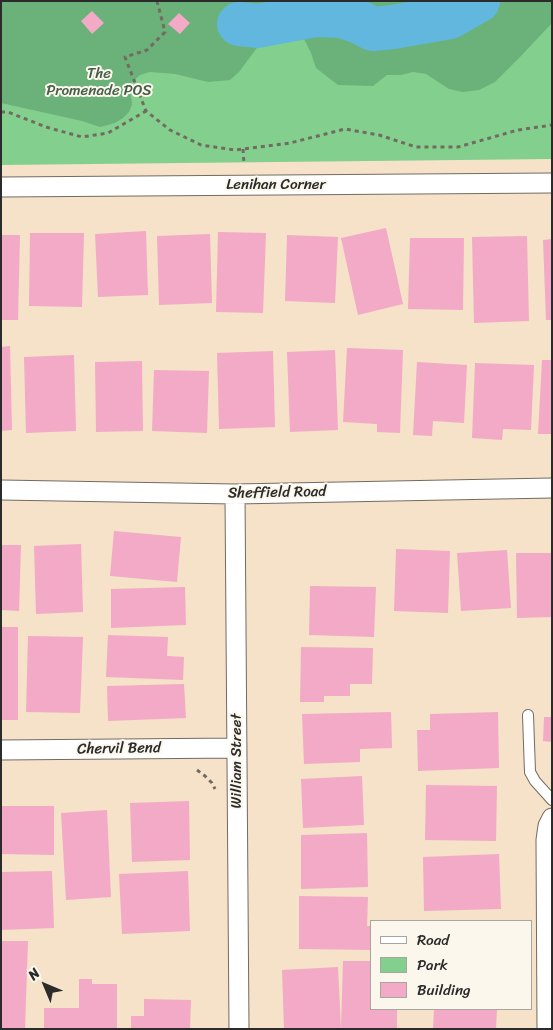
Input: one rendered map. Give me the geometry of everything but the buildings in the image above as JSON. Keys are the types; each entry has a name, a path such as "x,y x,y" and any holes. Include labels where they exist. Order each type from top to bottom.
{"street":[{"name":"Lenihan Corner","path":"1,187 552,183"},
{"name":"Sheffield Road","path":"1,490 235,494 552,488"},
{"name":"William Street","path":"235,494 239,1029"},
{"name":"Chervil Bend","path":"1,750 237,748"},
{"path":"547,1029 546,840 548,826 552,818"}],"lane":[{"path":"528,715 530,772 535,781 552,800"}],"path":[{"path":"157,1 165,32 147,50 124,57 146,111 170,130 201,145 235,150 290,143 345,129 379,135 416,147 458,147 518,130 552,125"},
{"path":"1,112 8,112 46,128 82,137 108,133 146,111"},
{"path":"190,769 196,770 212,783 221,804 237,803"}],"green space":[{"name":"The Promenade POS","path":"1,1 552,1 552,159 1,165"},
{"path":"1,1 271,1 274,6 272,25 265,37 239,72 230,80 208,82 175,74 150,72 140,75 130,84 132,105 129,112 115,123 100,127 82,121 1,103"},
{"path":"293,1 552,1 552,23 495,82 479,90 463,92 449,89 426,74 413,72 401,75 387,75 373,86 338,85 316,68 311,53 290,11"}],"waterway":[{"path":"239,24 258,26 316,15 341,16 373,29 450,17 478,1"}]}
